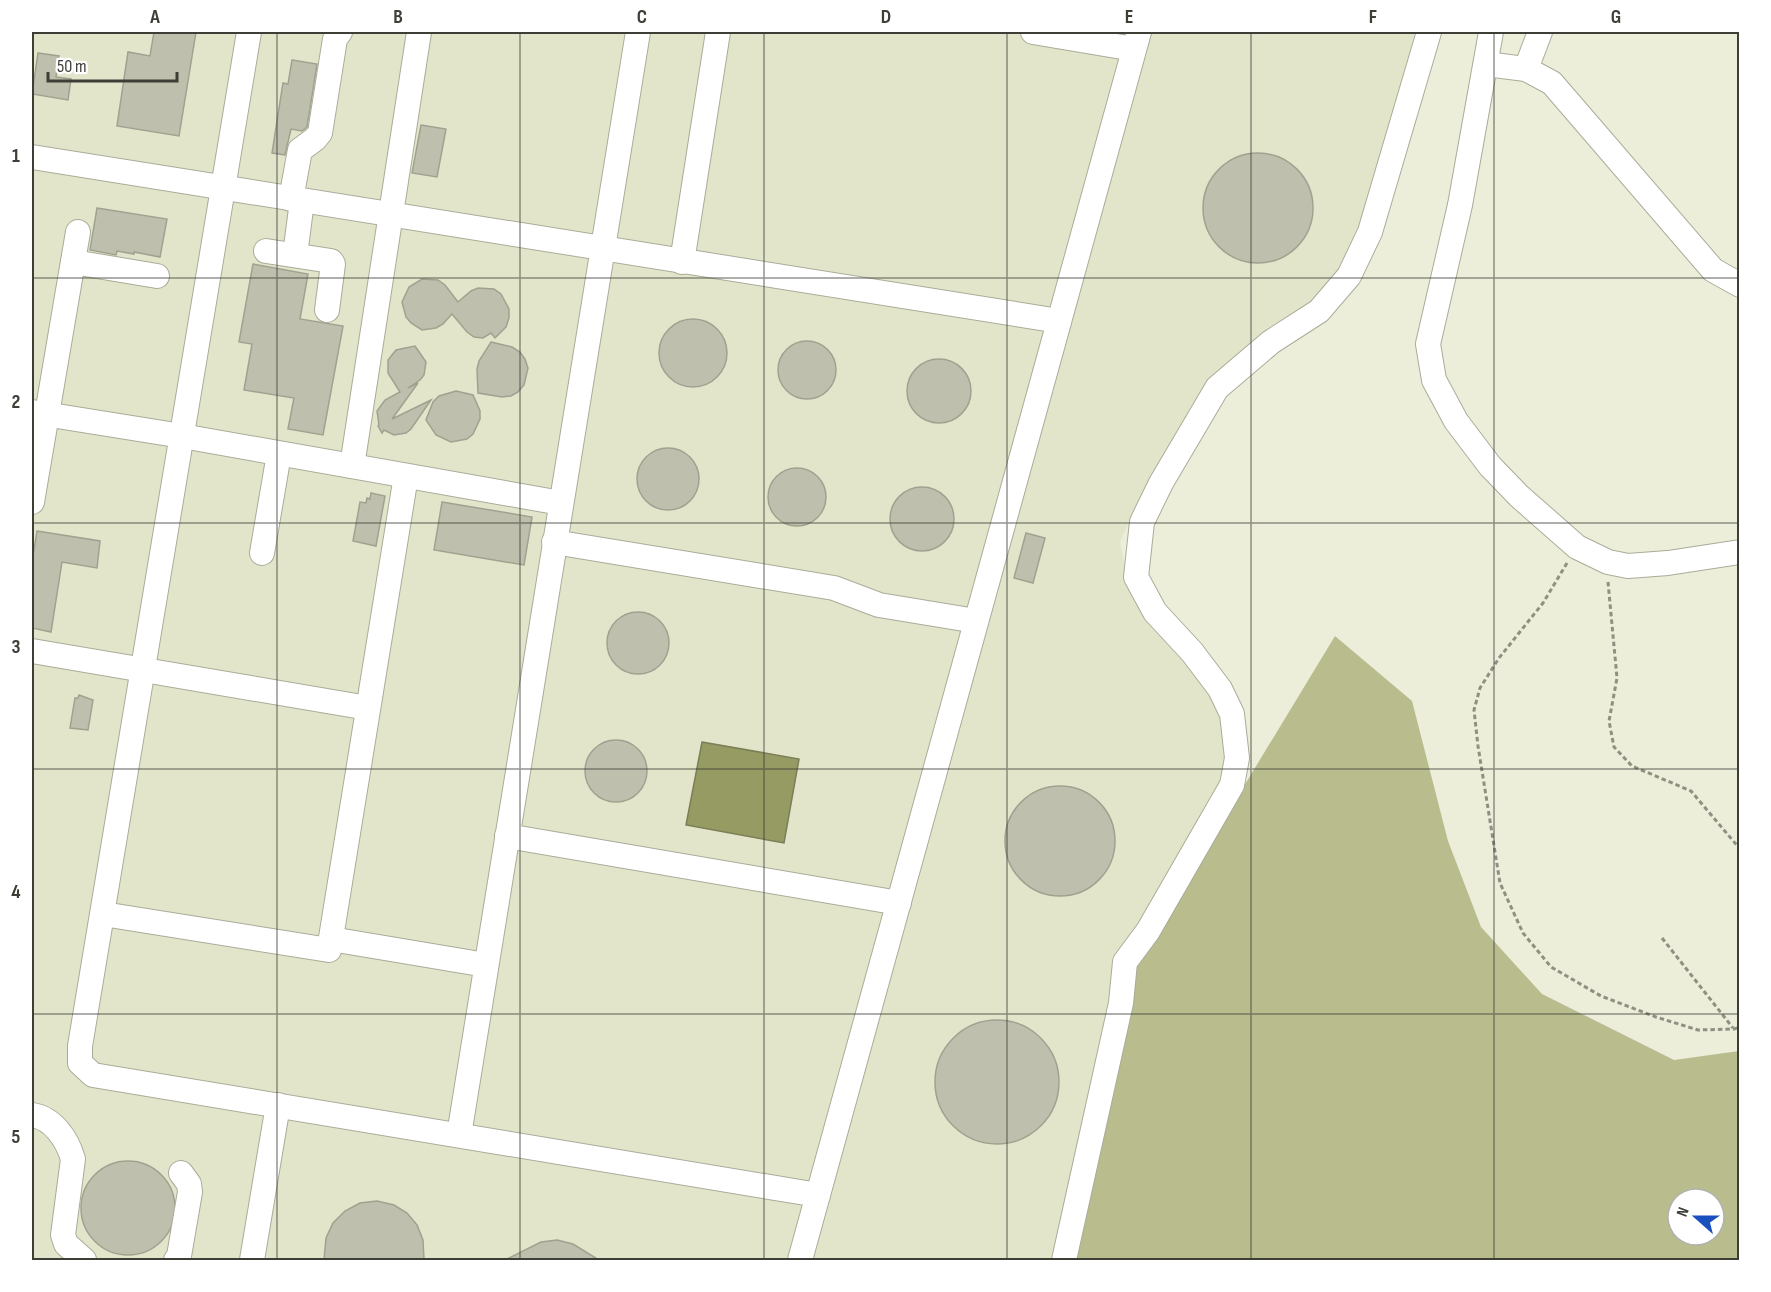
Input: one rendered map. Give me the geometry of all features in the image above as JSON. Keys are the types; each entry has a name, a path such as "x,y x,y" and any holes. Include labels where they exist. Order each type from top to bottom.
{"lane":[{"path":"249,32 80,1063 93,1075 818,1195"},
{"path":"295,255 300,150 315,140 320,133 335,39 340,32"},
{"path":"352,466 419,32"},
{"path":"459,1135 638,32"},
{"path":"682,262 718,32"},
{"path":"800,1260 1136,40 1033,32"},
{"path":"1065,1260 1120,1003 1125,962 1148,931 1232,785 1237,758 1232,714 1220,689 1192,652 1155,612 1136,577 1142,522 1161,483 1217,388 1271,342 1319,311 1349,276 1370,232 1429,32"},
{"path":"1491,32 1460,205 1428,344 1434,380 1456,421 1490,466 1519,496 1577,547 1608,562 1628,566 1668,563 1740,552"},
{"path":"1526,69 1540,32"},
{"path":"1486,64 1526,69 1552,83 1713,270 1740,285"},
{"path":"32,157 390,216 1059,321"},
{"path":"32,502 39,413 78,232"},
{"path":"266,250 332,261 327,310"},
{"path":"73,262 158,276"},
{"path":"39,413 561,503"},
{"path":"262,553 279,454"},
{"path":"103,914 329,950 406,476"},
{"path":"555,542 834,588 879,605 976,621"},
{"path":"32,651 368,708"},
{"path":"507,836 898,903"},
{"path":"331,939 486,965"},
{"path":"252,1260 278,1105"},
{"path":"32,1115 50,1123 69,1146 73,1159 63,1235 66,1244 84,1260"},
{"path":"176,1260 179,1256 190,1192 189,1184 182,1173"}],"path":[{"path":"1577,547 1543,603 1499,658 1480,688 1474,710 1500,883 1523,933 1551,967 1601,996 1656,1017 1698,1030 1740,1027"},
{"path":"1608,562 1609,606 1617,678 1609,721 1614,747 1632,766 1691,791 1740,849"},
{"path":"1662,938 1734,1029"}],"shaded area":[{"path":"32,32 1415,32 1371,200 1345,264 1330,288 1217,376 1152,490 1134,511 1120,542 1128,583 1152,628 1199,673 1219,709 1228,744 1221,779 1208,808 1115,970 1052,1260 32,1260"},
{"path":"1335,636 1412,701 1448,841 1481,927 1542,994 1674,1060 1739,1051 1739,1260 1073,1260 1136,964"},
{"path":"702,742 799,759 784,843 686,825"}],"building":[{"path":"154,32 196,32 179,136 117,126 128,52 150,56"},
{"path":"38,53 59,56 56,77 71,79 68,100 32,94"},
{"path":"292,60 317,64 307,127 302,131 291,129 285,155 272,153 283,83 288,84"},
{"path":"421,125 446,129 437,177 412,173"},
{"path":"1258,153 1279,157 1297,169 1309,187 1313,208 1309,229 1297,247 1279,259 1258,263 1237,259 1219,247 1207,229 1203,208 1207,187 1219,169 1237,157"},
{"path":"97,208 167,219 160,257 117,251 116,255 90,250"},
{"path":"253,264 308,274 300,319 343,326 323,435 288,429 294,398 244,390 252,344 239,342"},
{"path":"422,279 438,280 445,285 458,302 478,288 494,289 501,294 509,309 506,327 495,338 491,333 483,338 474,337 452,314 436,328 422,330 406,317 402,302 409,287"},
{"path":"686,319 700,319 712,324 722,334 727,353 722,372 712,382 700,387 686,387 674,382 664,372 659,360 659,346 664,334 674,324"},
{"path":"807,341 818,343 828,349 834,359 836,370 834,381 828,391 818,397 807,399 796,397 786,391 780,381 778,370 780,359 786,349 796,343"},
{"path":"491,342 512,347 525,359 528,368 524,385 511,396 502,397 478,393 479,361"},
{"path":"415,346 426,362 424,375 408,388 418,383 392,419 431,400 406,433 394,435 384,430 382,433 378,426 377,411 385,400 400,392 388,373 388,360 396,350"},
{"path":"933,359 945,359 962,368 969,379 971,391 969,403 962,414 945,423 933,423 921,418 912,409 907,397 907,385 912,373 921,364"},
{"path":"456,391 473,395 480,411 480,419 473,434 467,439 451,442 436,435 426,420 433,402 439,396"},
{"path":"662,448 674,448 690,457 697,467 699,479 697,491 690,501 674,510 662,510 651,505 642,496 637,485 637,473 642,462 651,453"},
{"path":"797,468 808,470 821,481 826,497 824,508 813,521 797,526 786,524 773,513 768,497 770,486 781,473"},
{"path":"916,487 928,487 945,496 952,507 954,519 952,531 945,542 928,551 916,551 904,546 895,537 890,525 890,513 895,501 904,492"},
{"path":"371,493 385,496 376,546 353,541 360,502 366,503"},
{"path":"442,502 532,517 524,565 434,550"},
{"path":"37,531 100,541 97,568 62,562 51,632 32,628 32,562"},
{"path":"1026,533 1045,538 1033,583 1014,578"},
{"path":"638,612 650,614 660,621 667,631 669,643 667,655 660,665 650,672 638,674 626,672 616,665 609,655 607,643 609,631 616,621 626,614"},
{"path":"79,695 93,700 88,730 70,728 75,698"},
{"path":"610,740 622,740 638,749 645,759 647,771 645,783 638,793 622,802 610,802 599,797 590,788 585,777 585,765 590,754 599,745"},
{"path":"1060,786 1081,790 1099,802 1111,820 1115,841 1111,862 1099,880 1081,892 1060,896 1039,892 1021,880 1009,862 1005,841 1009,820 1021,802 1039,790"},
{"path":"997,1020 1021,1025 1041,1038 1054,1058 1059,1082 1054,1106 1041,1126 1021,1139 997,1144 973,1139 953,1126 940,1106 935,1082 940,1058 953,1038 973,1025"},
{"path":"128,1161 146,1165 161,1175 171,1190 175,1208 171,1226 161,1241 146,1251 128,1255 110,1251 95,1241 85,1226 81,1208 85,1190 95,1175 110,1165"},
{"path":"377,1201 394,1205 407,1213 417,1225 423,1240 424,1260 324,1260 326,1238 333,1223 345,1211 360,1203"},
{"path":"557,1240 573,1244 599,1260 505,1260 541,1242"}]}
